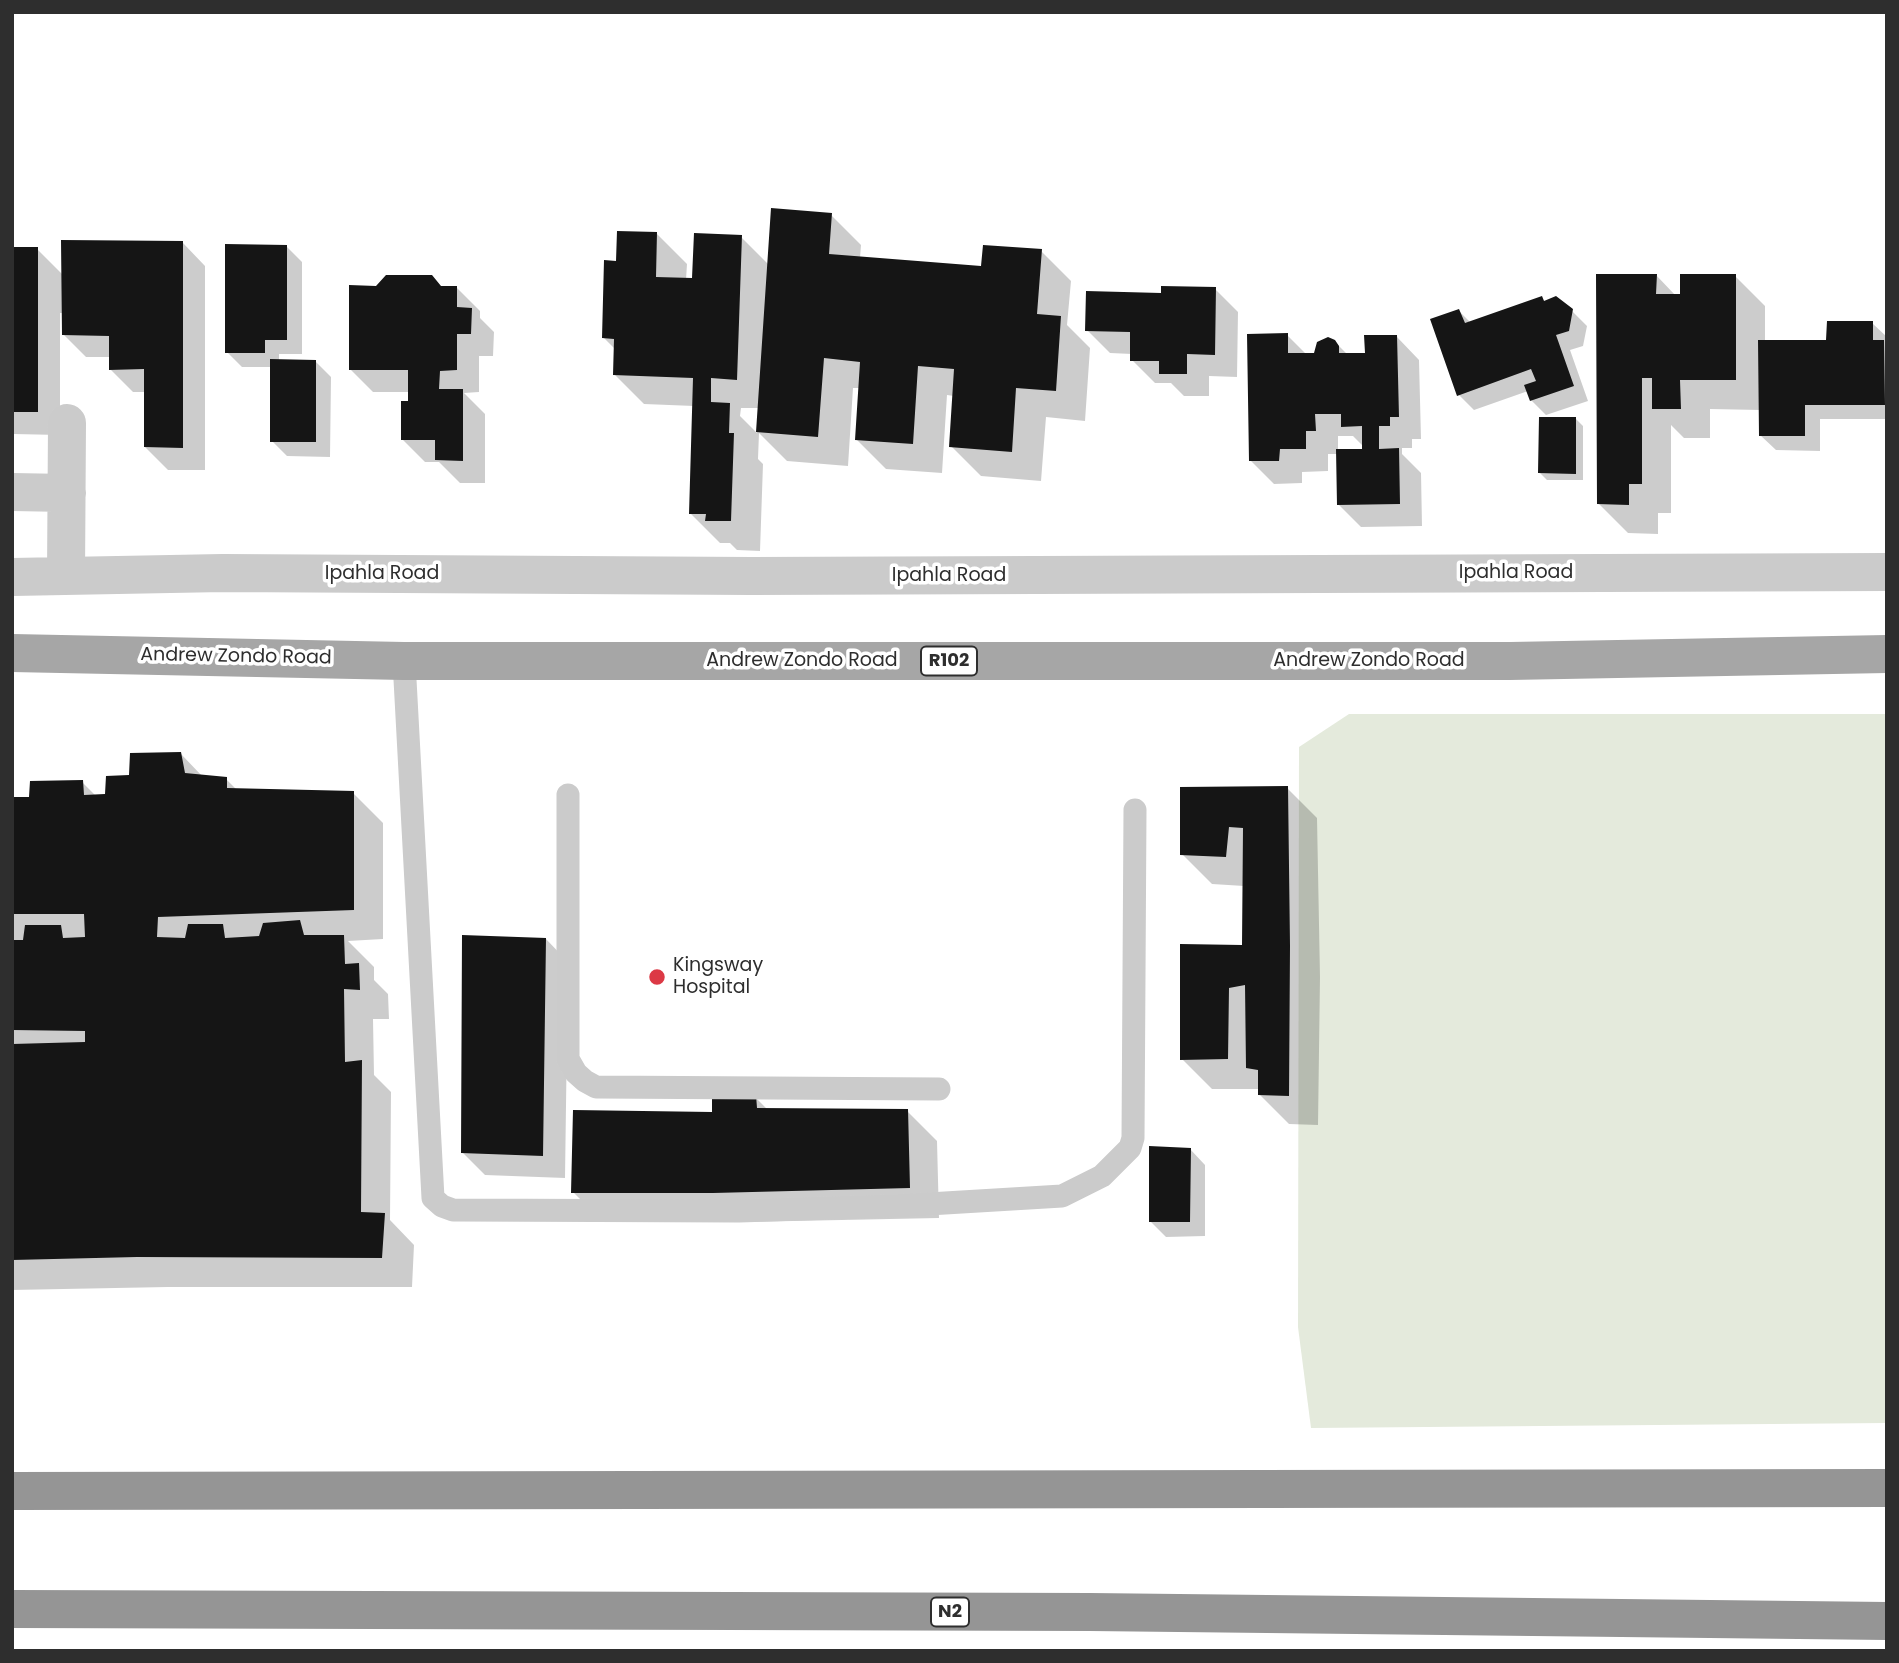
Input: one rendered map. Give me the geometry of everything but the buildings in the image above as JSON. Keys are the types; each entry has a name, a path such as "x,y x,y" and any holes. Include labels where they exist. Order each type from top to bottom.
{"highway":[{"path":"12,1491 1887,1488"},
{"name":"N2","path":"12,1609 1090,1612 1887,1621"}],"main road":[{"name":"Andrew Zondo Road","path":"12,653 404,661 1510,661 1887,654"}],"street":[{"path":"66,575 67,424"},
{"path":"12,492 66,493"},
{"name":"Ipahla Road","path":"12,577 237,573 779,576 1887,572"}],"lane":[{"path":"404,661 433,1198 442,1206 453,1210 739,1211 883,1206 1062,1196 1102,1176 1130,1148 1133,1138 1135,810"},
{"path":"568,795 568,1059 576,1073 585,1081 596,1087 939,1089"}],"shaded area":[{"path":"1349,714 1887,714 1887,1423 1311,1428 1298,1327 1299,747"}],"place":[{"name":"Kingsway Hospital","path":"657,977"}]}
